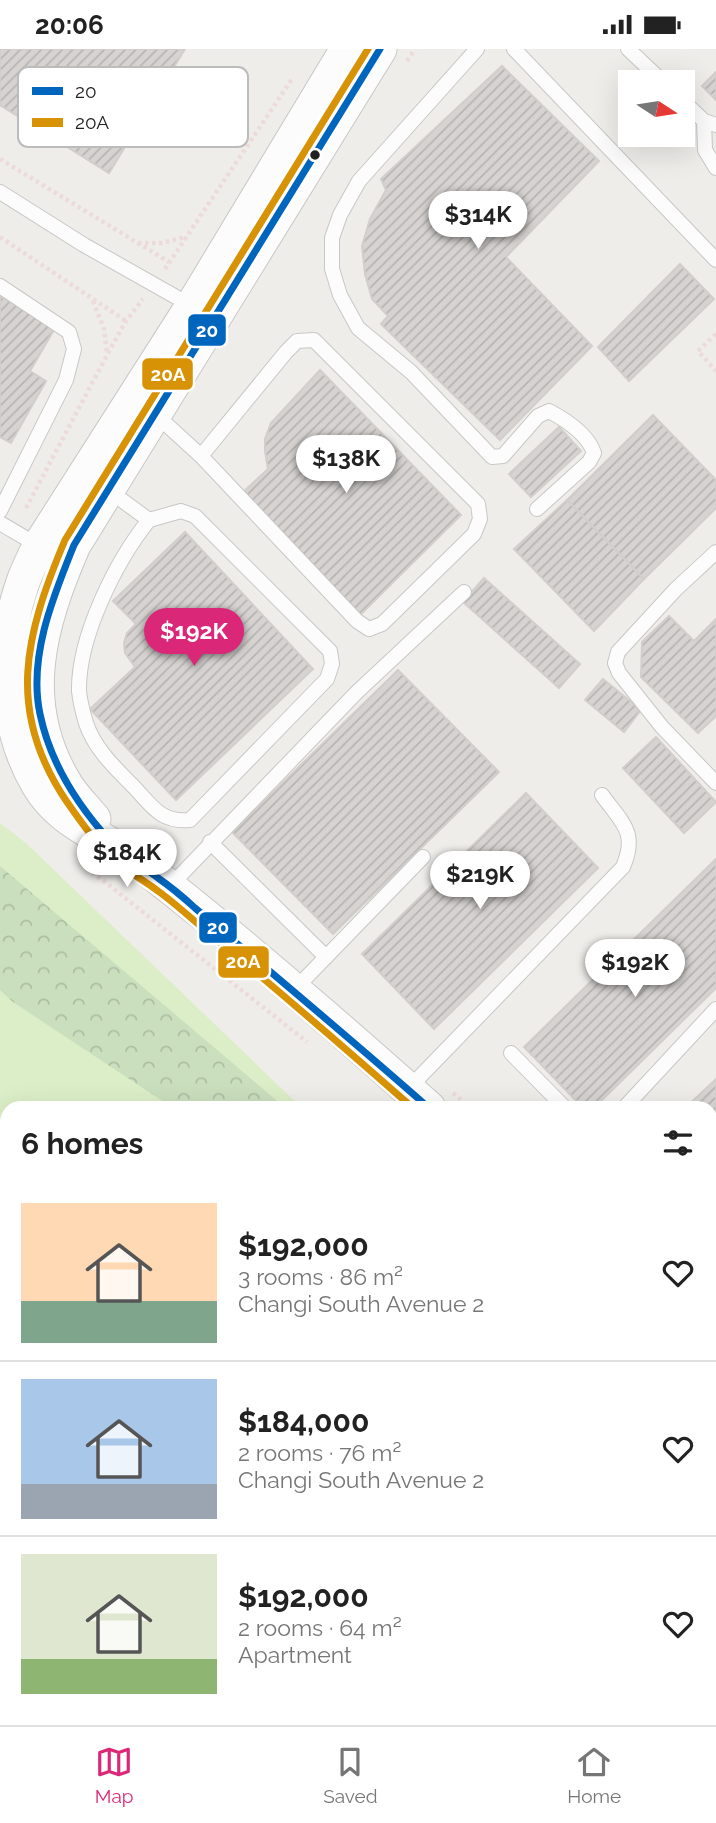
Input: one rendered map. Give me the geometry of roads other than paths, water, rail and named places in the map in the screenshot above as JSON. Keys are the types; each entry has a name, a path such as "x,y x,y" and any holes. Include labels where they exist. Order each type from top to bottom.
{"street":[{"path":"117,848 67,786 51,755 39,712 38,652 53,593 74,545 155,414 203,312 347,49"},
{"path":"380,49 203,312 39,546 22,585 13,619 9,688 13,722 24,757 39,787 57,811 77,826 117,848 169,887 419,1098"}],"lane":[{"path":"477,49 359,181 340,215 332,238 332,269 340,295 358,328 411,372 492,457 503,456 538,416 550,411 591,443 594,453 589,462 537,509"},
{"path":"514,49 716,260"},
{"path":"628,49 650,70"},
{"path":"695,111 710,123 705,150 716,168"},
{"path":"0,193 84,245 203,312"},
{"path":"0,286 69,332 74,349 66,380 0,511"},
{"path":"155,414 201,456 357,621 369,629 382,624 474,534 480,519 478,504 314,340 297,341 286,352 201,456"},
{"path":"108,490 149,520"},
{"path":"181,511 195,516 330,651 332,664 327,679 190,820 175,821 159,813 106,759 87,725 79,692 83,655 95,619 123,560 149,520 181,511"},
{"path":"0,523 39,546"},
{"path":"716,552 676,589 626,643 618,652 615,663 619,673 662,727 716,783"},
{"path":"169,887 357,692 464,592"},
{"path":"419,1098 622,867 630,851 628,831 602,795"},
{"path":"210,842 326,957"},
{"path":"294,990 423,857"},
{"path":"631,1101 716,1009"},
{"path":"511,1053 558,1101"}]}
